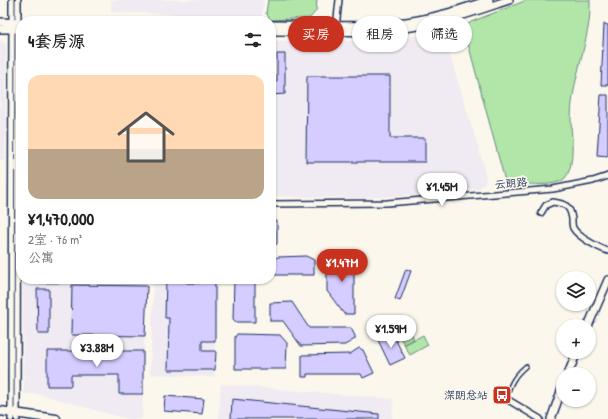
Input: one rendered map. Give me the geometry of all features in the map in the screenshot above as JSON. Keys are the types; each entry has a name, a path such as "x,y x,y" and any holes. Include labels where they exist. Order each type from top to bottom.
{"main road":[{"path":"0,411 14,416 56,419"}],"street":[{"path":"12,0 16,21"},
{"path":"17,16 18,0"},
{"path":"337,16 339,0"},
{"path":"344,27 416,20 460,10 489,0"},
{"path":"344,29 377,31 417,26 462,16 509,0"},
{"path":"0,22 16,26"},
{"path":"276,25 288,26"},
{"path":"0,29 16,26"},
{"path":"276,31 288,30"},
{"path":"14,416 16,156"},
{"name":"云朗路","path":"276,204 356,204 402,202 553,189 593,181 608,176"},
{"path":"541,213 546,205 553,202 566,205 570,210 572,227 592,243 608,251"},
{"path":"591,319 608,280"},
{"path":"505,398 540,419"},
{"path":"551,419 556,405"}],"lane":[{"path":"505,398 517,373 526,366"}],"shaded area":[{"path":"111,0 263,0 262,16 111,12"},
{"path":"416,36 416,52 449,52 484,166 486,182 478,189 400,196 359,198 276,196 276,41 288,41 288,52 344,52 344,41 352,41 352,52 408,52 408,37"},
{"path":"0,39 6,45 5,160 0,160"},
{"path":"23,284 146,284 142,419 127,419 40,394 24,394"},
{"path":"154,284 218,284 214,377 150,374"},
{"path":"221,384 393,399 392,419 219,419"}],"green space":[{"path":"268,0 317,0 316,11 312,16 288,16 288,19 276,20 276,16 268,16 266,13"},
{"path":"527,0 590,0 589,25 573,96 571,118 571,165 565,178 560,181 536,184 505,181 470,52 472,52 472,22"},
{"path":"403,317 414,339 404,344 392,323"},
{"path":"423,335 428,345 410,355 404,345"}],"building":[{"path":"604,24 608,25 608,85 601,85"},
{"path":"277,54 285,54 285,94 276,95"},
{"path":"307,76 390,76 390,138 425,138 425,162 306,162"},
{"path":"601,95 608,95 608,156 597,155"},
{"path":"276,221 277,221 276,244"},
{"path":"306,256 314,260 314,275 276,275 276,258"},
{"path":"327,258 354,259 354,314 344,314 327,291"},
{"path":"406,269 411,271 400,301 395,299"},
{"path":"166,284 215,284 215,341 202,341 202,351 216,351 215,370 168,370 169,318 165,318"},
{"path":"234,284 255,284 255,322 236,322 233,319"},
{"path":"72,285 147,286 145,336 71,335"},
{"path":"37,289 49,289 49,334 38,334"},
{"path":"292,302 309,328 351,328 355,339 345,345 301,346 283,321 270,321 270,303"},
{"path":"392,333 405,358 390,365 378,340"},
{"path":"237,334 280,335 287,343 286,369 235,369 235,337"},
{"path":"359,348 363,350 374,373 363,378 361,374 307,374 307,377 302,377 302,355 350,354"},
{"path":"47,351 143,351 143,394 119,394 119,375 71,375 71,386 47,386"},
{"path":"165,396 204,399 202,414 164,411"},
{"path":"232,399 379,414 379,419 231,419"}],"place":[{"name":"深朗总站","path":"502,395"}]}
